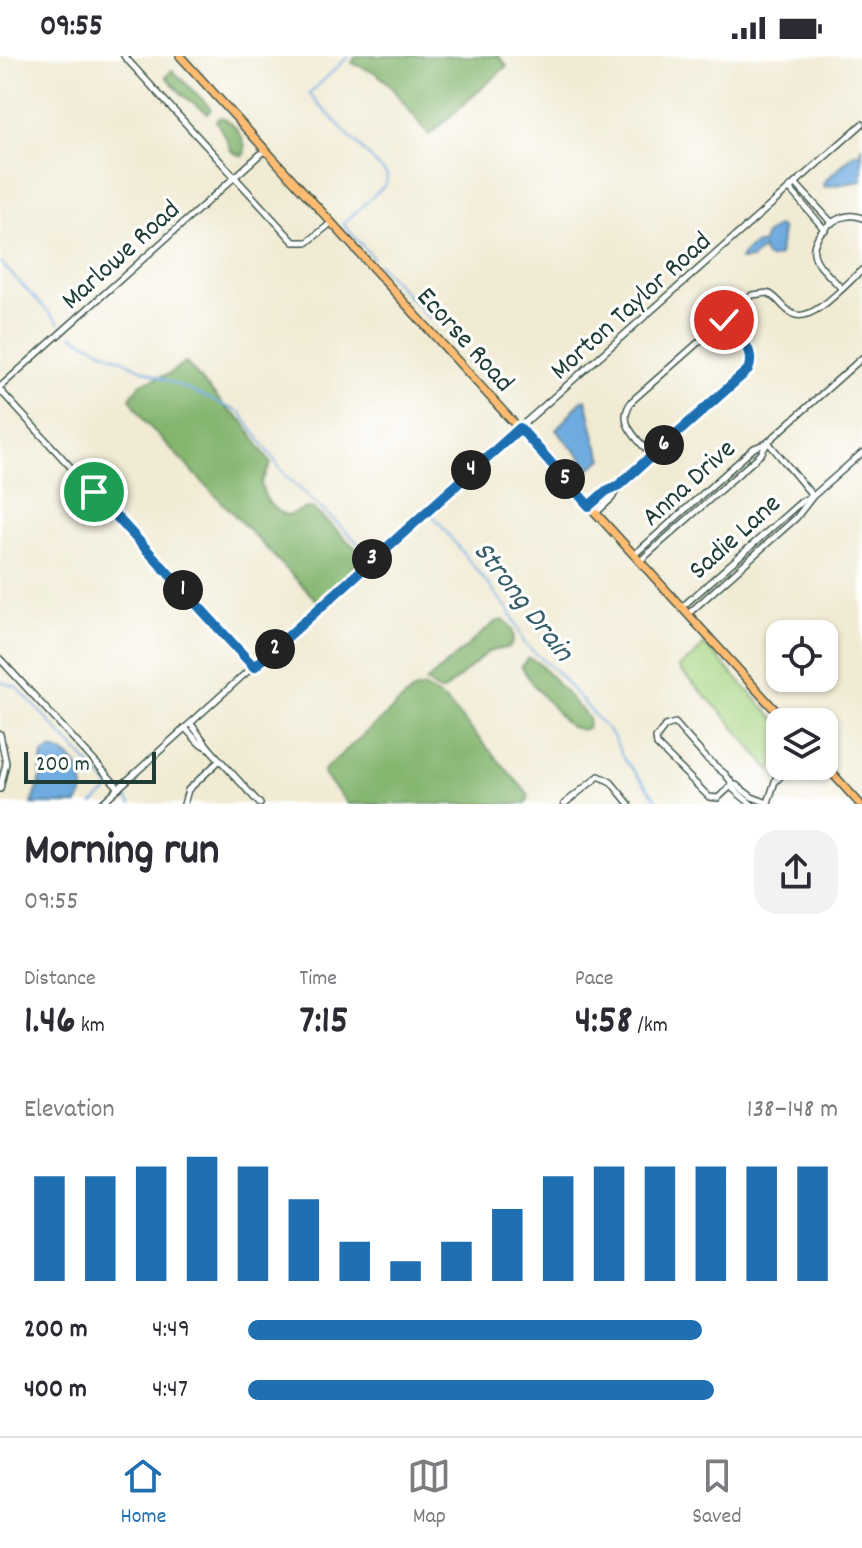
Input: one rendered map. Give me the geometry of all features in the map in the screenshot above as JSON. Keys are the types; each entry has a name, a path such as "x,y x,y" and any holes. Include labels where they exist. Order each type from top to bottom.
{"main road":[{"name":"Ecorse Road","path":"180,56 773,708"},
{"path":"838,780 860,804"}],"street":[{"path":"124,56 296,243 308,242 331,223"},
{"name":"Morton Taylor Road","path":"101,804 862,124"},
{"name":"Marlowe Road","path":"0,388 265,150"},
{"path":"795,183 832,223"},
{"path":"789,188 825,230"},
{"path":"841,288 815,256 815,241 832,223 846,215 862,218"},
{"path":"652,456 627,426 627,407 724,320 758,293 772,294 790,312 804,316 816,311 862,270"},
{"path":"589,506 606,491 619,485 750,366 748,348 724,320"},
{"name":"Anna Drive","path":"637,558 761,454 768,442 862,358"},
{"path":"0,388 254,667"},
{"path":"768,442 813,496"},
{"name":"Sadie Lane","path":"688,614 796,518 813,496 862,453"},
{"path":"596,513 612,498 619,485"},
{"name":"Sadie Lane","path":"682,607 802,501 813,496"},
{"path":"0,659 119,788"},
{"path":"751,804 731,786 725,774 675,723 665,726 656,738 657,745 712,799 718,798 731,786 736,785 768,804 776,780"},
{"path":"188,726 199,743 210,749 260,804"},
{"path":"0,734 6,763 0,789"},
{"path":"184,804 188,790 220,760"},
{"path":"564,804 596,777 603,776 629,804"},
{"path":"775,783 778,780"},
{"path":"574,796 577,804"}],"green space":[{"path":"356,56 498,56 507,66 429,135 387,82 376,73 352,63"},
{"path":"172,70 209,106 211,109 208,113 185,97 166,77"},
{"path":"220,117 239,133 245,151 243,157 231,151 216,120"},
{"path":"185,362 229,411 242,420 271,464 261,483 270,504 288,516 312,508 359,551 360,561 318,602 145,422 130,398 141,383 169,374"},
{"path":"504,620 513,632 510,647 488,652 444,691 426,682 495,622"},
{"path":"704,644 766,710 766,765 724,715 680,670 679,667"},
{"path":"529,658 540,664 589,719 588,727 583,730 565,722 521,666"},
{"path":"424,687 447,702 529,795 526,804 348,804 323,772 414,690"}],"water":[{"path":"862,145 862,181 824,187 826,180 855,153 859,154"},
{"path":"778,226 782,229 779,256 769,259 763,249 751,259 740,260 750,248 763,244 765,235"},
{"path":"586,399 603,459 591,468 556,430"},
{"path":"52,749 69,757 80,770 83,787 77,804 32,804 39,785 43,754"}],"waterway":[{"path":"349,56 309,94 387,175 386,184 343,224 373,258"},
{"name":"Strong Drain","path":"0,262 59,323"},
{"path":"378,264 429,318"},
{"name":"Strong Drain","path":"71,335 241,413 285,475 367,551"},
{"name":"Strong Drain","path":"379,560 431,513 511,613 525,644 558,673 613,736 623,758 661,804"},
{"path":"0,682 17,687 108,784 108,791 93,804"},
{"path":"123,793 131,804"}],"route":[{"path":"94,492 254,667 520,428 589,506 606,491 619,485 748,370 751,359 748,348 724,320"}]}
